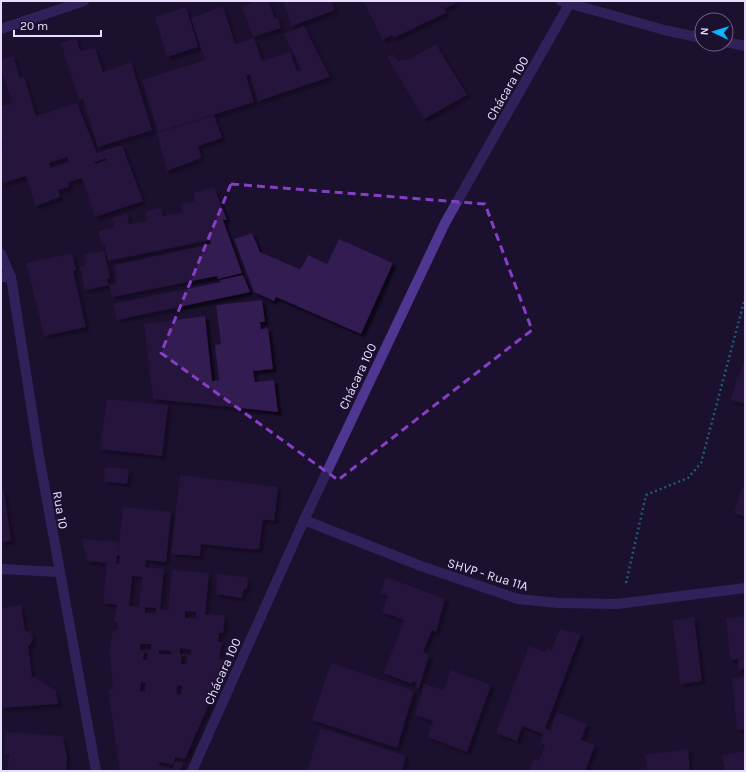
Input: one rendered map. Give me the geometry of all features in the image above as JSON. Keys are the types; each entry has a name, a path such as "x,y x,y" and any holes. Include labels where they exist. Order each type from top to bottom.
{"street":[{"path":"1,29 84,1"},
{"path":"567,2 664,30 694,36"},
{"name":"Chácara 100","path":"192,771 304,520 444,223 567,2"},
{"path":"734,44 745,46"},
{"name":"Rua 10","path":"1,254 96,771"},
{"name":"SHVP - Rua 11A","path":"304,520 421,566 518,599 558,603 617,604 745,588"},
{"path":"1,569 59,572"}],"path":[{"path":"617,604 627,578 646,495 688,478 701,463 745,298"}],"highlighted area":[{"path":"231,184 485,204 532,330 338,480 161,353"}],"building":[{"path":"257,1 268,1 281,28 253,37 242,6"},
{"path":"283,1 331,1 335,10 292,26"},
{"path":"453,1 455,4 444,9 446,13 393,38 392,35 383,40 364,2"},
{"path":"223,6 235,44 254,38 262,61 290,52 297,71 302,70 284,34 304,26 330,77 258,101 250,74 246,76 254,102 158,132 142,80 205,60 191,18"},
{"path":"186,7 198,47 167,57 155,17"},
{"path":"76,38 80,51 95,48 103,72 131,62 152,130 98,147 83,99 79,100 61,43"},
{"path":"436,44 467,95 424,119 387,57 393,54 398,61 403,59 406,61"},
{"path":"13,56 20,78 24,77 36,116 77,103 97,153 122,145 143,201 95,217 82,178 68,182 69,187 58,190 60,197 36,206 26,176 3,183 1,178 1,146 4,145 1,136 1,106 12,103 1,69 1,60","holes":["67,157 69,162 51,168 49,163","106,158 107,160 96,164 94,162"]},
{"path":"214,115 222,138 198,146 201,158 167,171 157,133"},
{"path":"214,187 227,220 223,220 242,273 218,279 217,276 112,297 109,285 116,284 115,265 211,244 210,240 108,261 105,245 102,246 98,231 114,228 112,218 127,214 129,224 147,221 146,211 161,208 163,216 183,213 180,204 195,201 193,193"},
{"path":"252,233 260,252 299,269 302,267 308,255 327,264 339,239 393,263 361,334 276,297 274,301 254,292 234,239"},
{"path":"104,251 110,278 107,279 109,285 85,290 80,267 86,265 84,255"},
{"path":"72,253 76,270 73,271 86,327 44,336 26,263"},
{"path":"243,275 250,292 117,320 113,304 221,282 220,280"},
{"path":"262,300 265,322 260,322 261,329 268,328 273,369 253,371 255,382 274,380 278,412 153,399 144,324 205,316 212,381 219,380 215,345 221,344 216,305"},
{"path":"745,357 745,404 731,400 737,377 739,378"},
{"path":"107,399 168,405 162,456 100,449"},
{"path":"105,467 129,469 127,484 104,481"},
{"path":"180,475 278,487 274,521 263,519 259,549 201,544 200,556 171,554"},
{"path":"742,487 745,488 745,517 734,513"},
{"path":"1,491 4,491 11,541 1,542"},
{"path":"123,507 171,512 166,562 146,560 145,567 164,569 160,609 168,610 172,570 209,573 205,614 225,615 223,633 219,633 218,642 222,642 219,659 228,660 185,759 175,757 173,765 160,762 159,765 173,769 175,761 183,763 180,771 120,771 108,689 113,689 109,649 113,630 117,631 118,622 114,622 117,605 103,603 107,563 87,561 82,539 118,542 118,552","holes":["117,555 120,556 119,564 116,564","132,576 142,577 139,607 129,606","145,607 156,608 156,614 145,613","185,611 196,612 196,619 185,618","140,644 151,644 151,650 140,650","180,648 191,650 191,655 180,654","159,650 171,651 171,655 159,654","144,652 148,653 147,660 143,660","182,656 187,656 186,664 181,664","141,682 146,683 145,692 140,691","177,685 182,686 181,694 177,694"]},
{"path":"217,574 248,577 247,589 244,589 242,598 216,594"},
{"path":"386,577 445,599 436,632 432,630 423,652 429,655 419,688 415,687 417,683 413,681 412,684 384,673 404,620 382,612 388,596 380,593"},
{"path":"21,605 25,631 30,632 33,637 32,642 28,647 32,677 35,677 56,691 58,704 1,708 1,608"},
{"path":"745,616 745,669 738,670 738,659 730,660 726,618"},
{"path":"694,617 702,681 680,684 673,621"},
{"path":"560,629 581,634 545,728 550,731 557,712 587,724 581,740 595,745 585,771 529,771 534,759 539,761 545,745 540,743 543,734 522,726 517,741 496,733 529,646 545,652 547,648 552,650"},
{"path":"331,663 414,691 397,748 312,720"},
{"path":"450,670 491,685 467,752 428,737 433,721 415,715 424,684 444,690"},
{"path":"745,677 745,729 737,730 732,678"},
{"path":"321,728 406,756 402,771 307,771"},
{"path":"6,732 63,736 67,758 66,771 7,771 9,755 4,754"},
{"path":"688,749 690,771 647,771 645,755"},
{"path":"745,751 745,771 725,771 722,755"}]}
